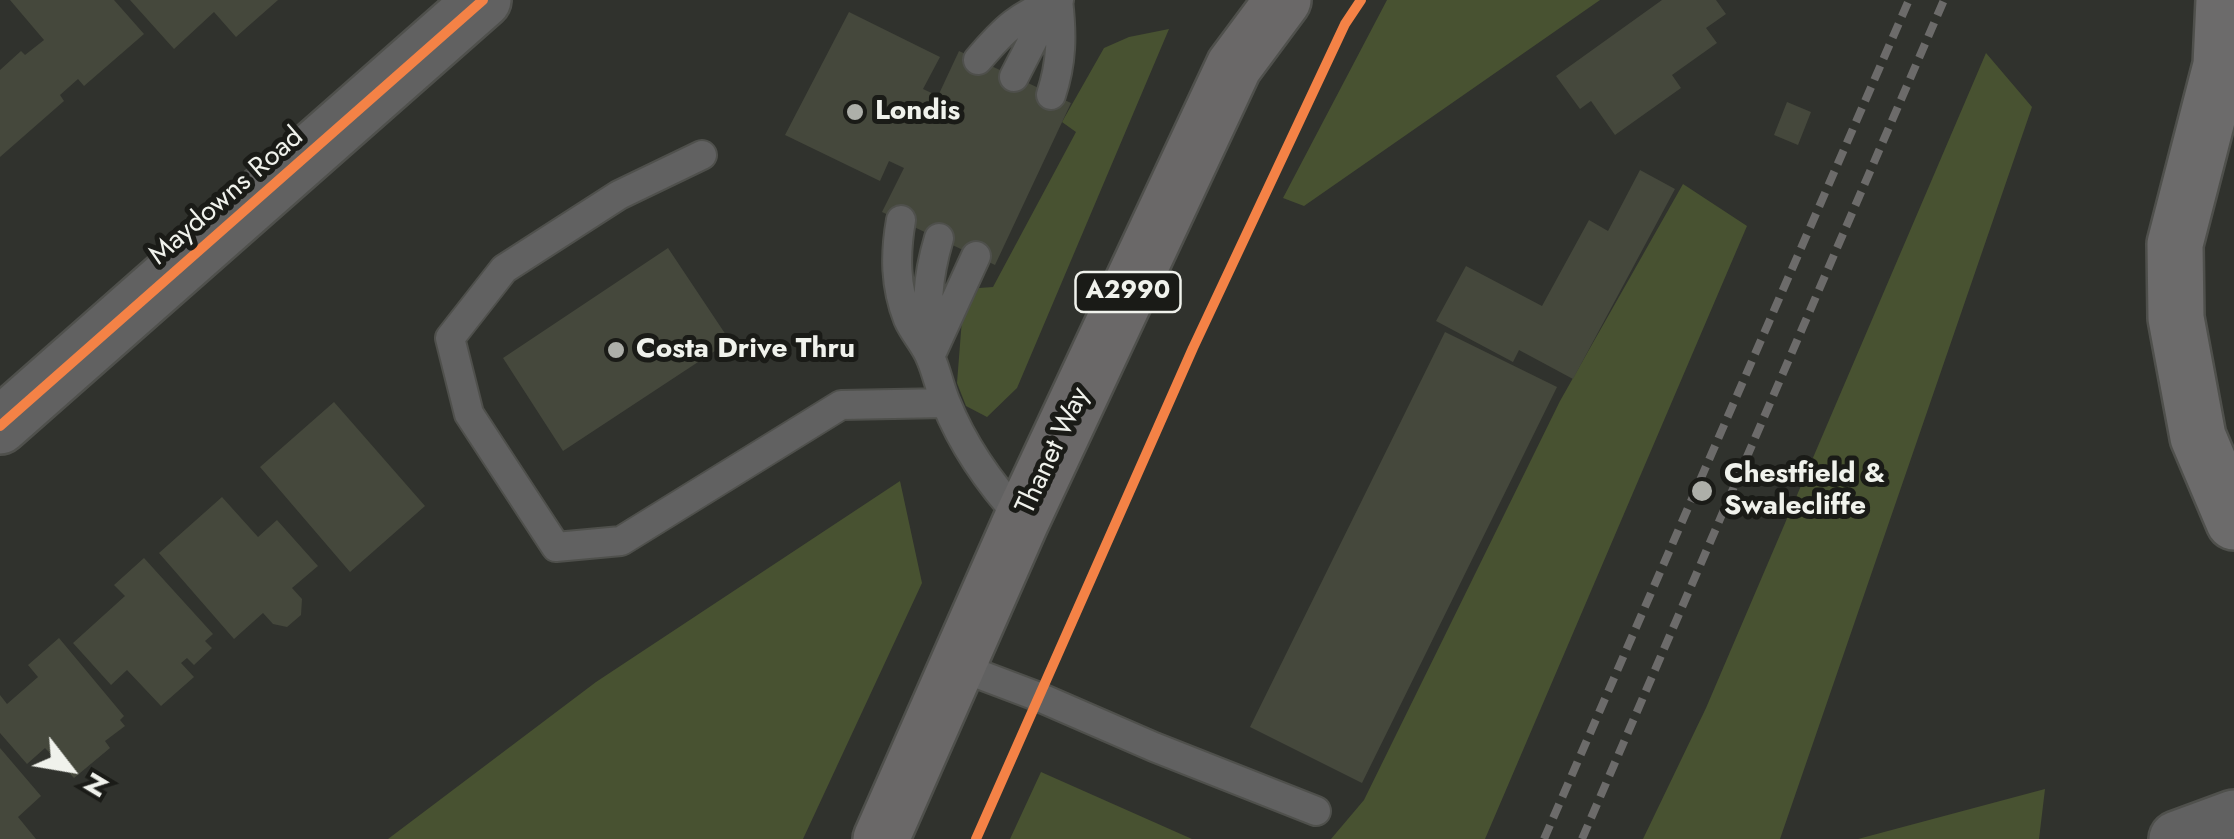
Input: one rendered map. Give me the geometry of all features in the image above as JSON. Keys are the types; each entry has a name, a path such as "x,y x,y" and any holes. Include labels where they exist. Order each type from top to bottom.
{"main road":[{"name":"Thanet Way","path":"1234,66 1245,0"},
{"name":"Thanet Way","path":"882,839 1022,519 1234,66 1283,0"},
{"path":"2224,0 2221,65 2175,244 2175,281 2176,318 2198,437 2234,522"}],"street":[{"name":"Maydowns Road","path":"0,426 483,0"},
{"path":"2177,839 2234,818"}],"lane":[{"path":"978,60 1014,22 1058,0"},
{"path":"1014,77 1058,0"},
{"path":"1051,94 1062,44 1058,0"},
{"path":"702,155 619,196 504,269 450,338 469,414 556,547 621,541 841,405 946,403"},
{"path":"901,220 896,250 898,286 909,321 930,356 969,452 1022,519"},
{"path":"930,356 927,295 938,238"},
{"path":"930,356 976,256"},
{"path":"957,666 1316,811"}],"green space":[{"path":"1387,0 1600,0 1304,206 1283,198"},
{"path":"1169,29 1017,388 987,417 966,406 957,383 962,319 979,288 993,287 1076,132 1062,122 1104,48 1129,37"},
{"path":"1986,53 2032,107 1780,839 1643,839 1706,708"},
{"path":"1683,184 1747,226 1485,839 1331,839 1364,800 1560,401"},
{"path":"900,481 922,583 803,839 388,839 596,682"},
{"path":"1041,772 1192,839 1010,839"},
{"path":"2045,789 2039,839 1858,839"}],"building":[{"path":"10,0 114,0 144,34 84,86 78,79 60,95 64,101 0,157 0,70 21,51 25,55 44,40"},
{"path":"130,0 278,0 236,37 214,12 174,49"},
{"path":"1662,0 1716,0 1726,14 1706,28 1717,43 1672,75 1681,88 1615,135 1591,101 1580,109 1556,76"},
{"path":"849,12 940,57 923,89 938,96 959,51 1071,103 995,265 882,212 904,168 889,161 880,181 785,135"},
{"path":"1787,102 1811,112 1798,145 1774,135"},
{"path":"1640,170 1675,189 1573,379 1519,350 1513,362 1436,321 1466,266 1542,306 1589,220 1608,231"},
{"name":"Costa Drive Thru","path":"668,248 730,341 563,451 503,358"},
{"path":"1445,332 1557,387 1362,783 1250,727"},
{"path":"334,402 425,506 350,572 260,467"},
{"path":"222,497 258,537 277,520 318,566 292,588 302,599 301,615 287,627 273,624 263,613 234,639 159,553"},
{"path":"144,558 213,634 205,641 212,648 194,665 187,658 181,663 194,677 161,706 127,670 111,685 73,643 125,596 114,585"},
{"path":"59,638 124,716 120,720 125,726 105,741 110,748 74,778 45,748 27,764 0,733 0,695 7,704 38,677 28,665"},
{"path":"0,748 41,796 18,817 36,839 0,839"}],"railway":[{"path":"1544,839 1909,0"},
{"path":"1582,839 1944,0"}],"cycle path":[{"path":"0,426 483,0"},
{"path":"976,839 1193,348 1345,24 1361,0"}],"place":[{"name":"Londis","path":"855,112"},
{"name":"Costa Drive Thru","path":"616,350"},
{"name":"Chestfield & Swalecliffe","path":"1702,491"}]}
